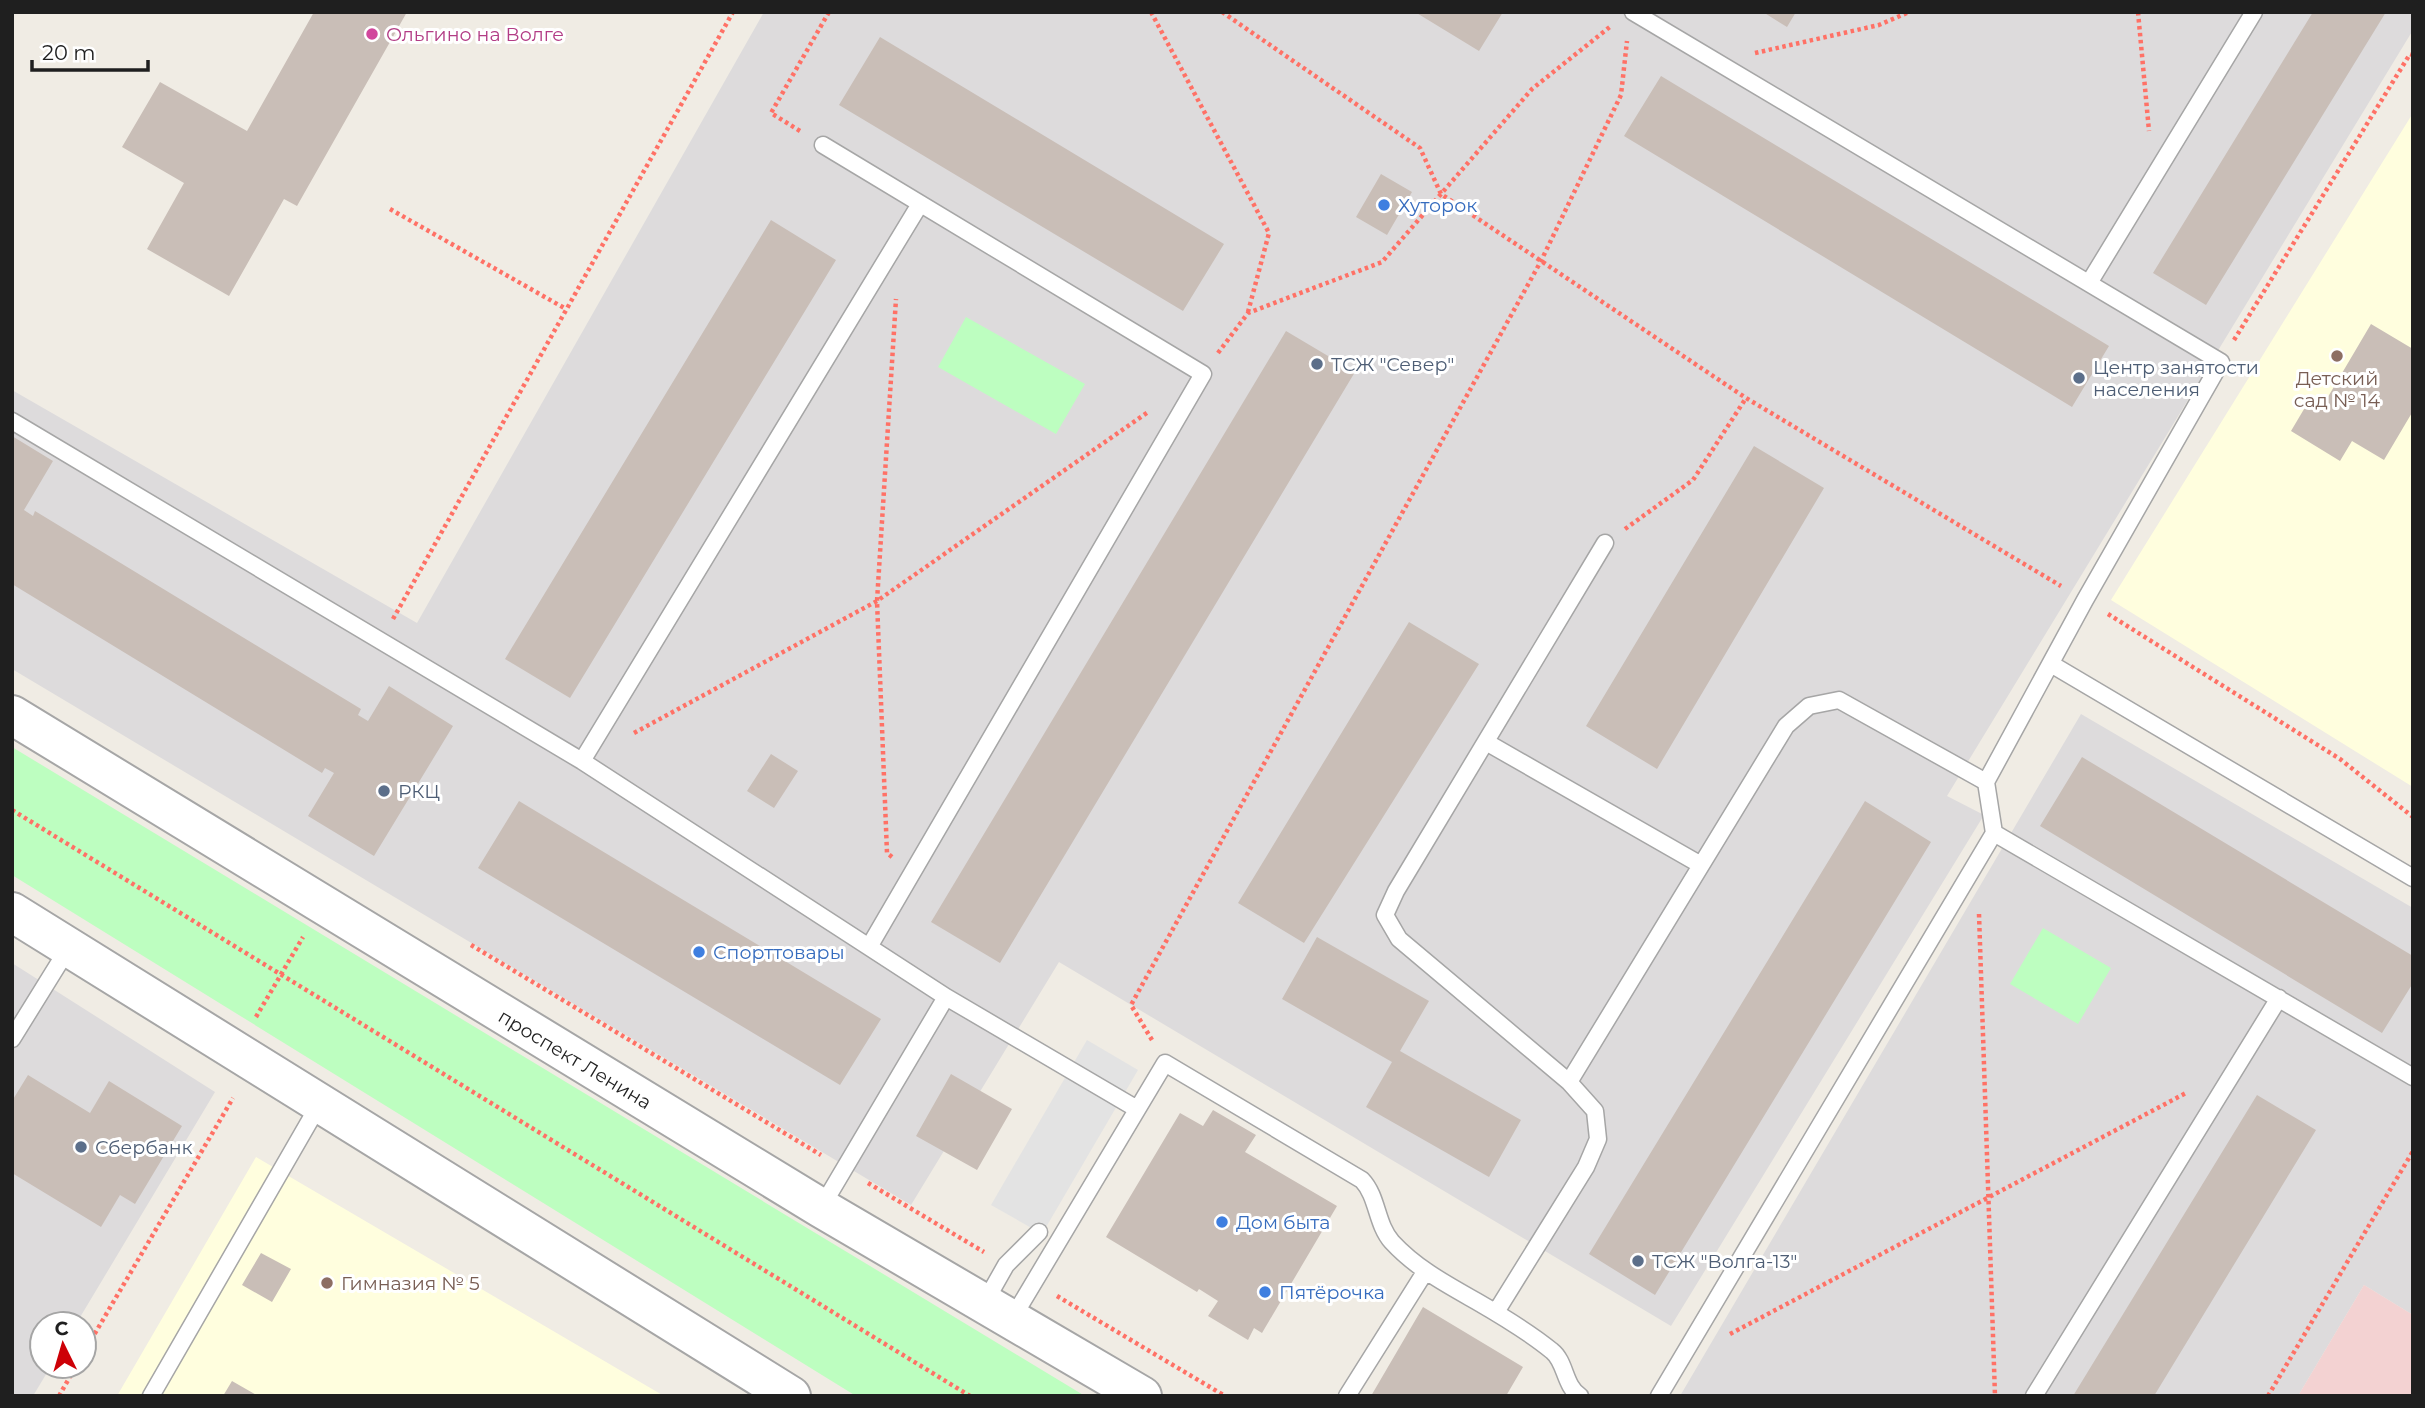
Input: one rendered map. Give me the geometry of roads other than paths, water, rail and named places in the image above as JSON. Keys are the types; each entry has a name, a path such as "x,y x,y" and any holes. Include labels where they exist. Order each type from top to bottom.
{"street":[{"name":"проспект Ленина","path":"12,715 821,1208 1142,1396"},
{"path":"12,912 791,1396"}],"lane":[{"path":"1633,12 2221,362 2085,600 1986,782 1994,833 1659,1396"},
{"path":"2089,283 2254,12"},
{"path":"823,145 1203,374 869,947"},
{"path":"582,761 919,204"},
{"path":"12,421 582,761 946,997 1137,1109"},
{"path":"1496,1312 1586,1167 1598,1139 1595,1111 1569,1082 1399,939 1385,915 1396,891 1605,543"},
{"path":"2051,664 2413,878"},
{"path":"1569,1082 1786,726 1809,706 1839,700 1986,782"},
{"path":"1486,742 1701,865"},
{"path":"1994,833 2413,1077"},
{"path":"12,1039 69,947"},
{"path":"821,1208 946,997"},
{"path":"2034,1396 2279,998"},
{"path":"999,1311 1034,1282 1165,1063 1362,1180 1369,1188 1380,1223 1391,1241 1425,1272 1496,1312 1556,1353 1574,1394"},
{"path":"151,1396 320,1103"},
{"path":"999,1311 1006,1265 1039,1232"},
{"path":"1347,1396 1425,1272"}],"place":[{"name":"Ольгино на Волге","path":"372,34"},
{"name":"Хуторок","path":"1384,205"},
{"name":"Детский сад № 14","path":"2337,356"},
{"name":"ТСЖ \"Север\"","path":"1317,364"},
{"name":"Центр занятости населения","path":"2079,378"},
{"name":"РКЦ","path":"384,791"},
{"name":"Спорттовары","path":"699,952"},
{"name":"Сбербанк","path":"81,1147"},
{"name":"Дом быта","path":"1222,1222"},
{"name":"ТСЖ \"Волга-13\"","path":"1638,1261"},
{"name":"Гимназия № 5","path":"327,1283"},
{"name":"Пятёрочка","path":"1265,1292"}]}
